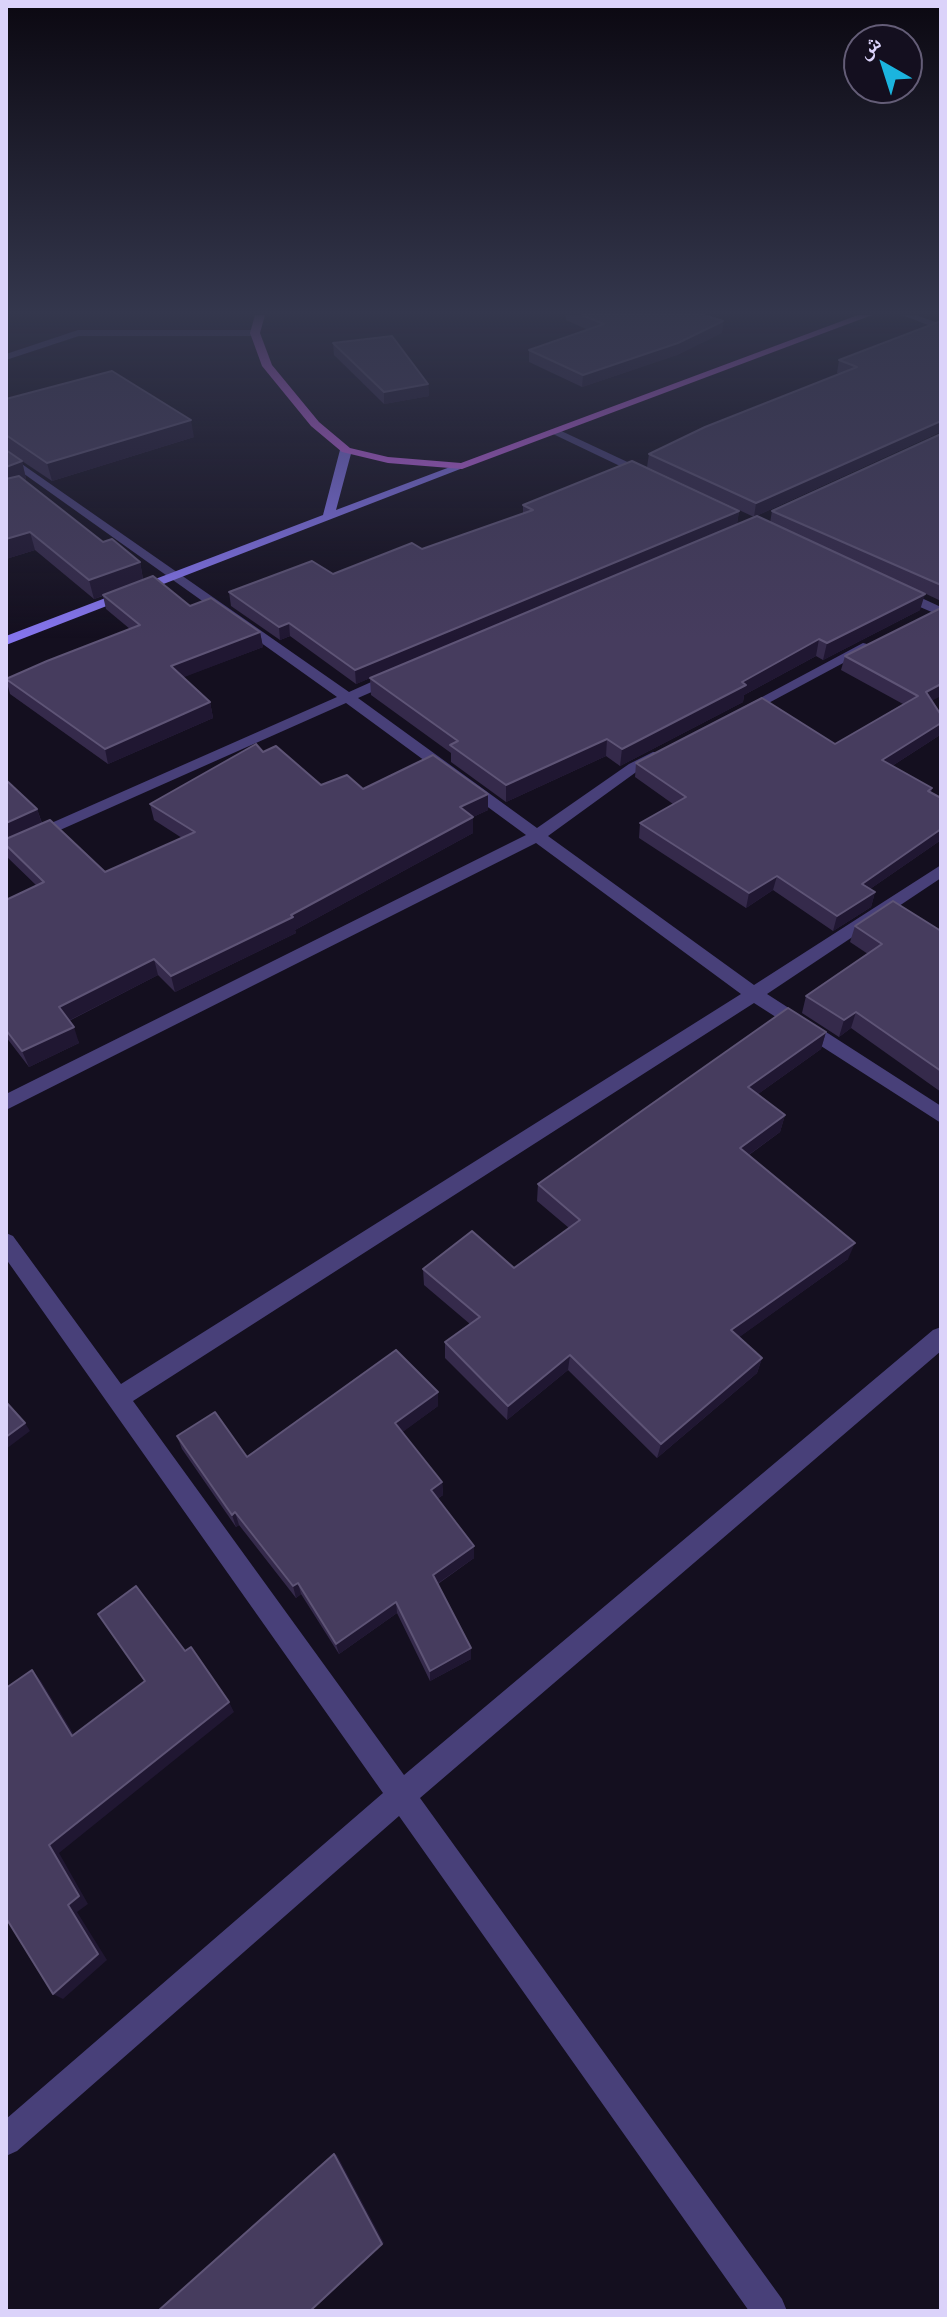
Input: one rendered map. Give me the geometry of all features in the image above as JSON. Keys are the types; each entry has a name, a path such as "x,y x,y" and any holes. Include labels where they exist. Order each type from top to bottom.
{"main road":[{"path":"319,423 346,450 388,460 462,466"},
{"path":"6,641 177,577 329,515 581,423"},
{"path":"329,515 346,450"}],"street":[{"path":"557,432 655,478"},
{"path":"6,456 36,483 177,577 347,697 754,994 941,1116"},
{"path":"880,584 936,612"},
{"path":"727,719 885,637"},
{"path":"6,849 405,673"},
{"path":"6,1103 535,837 634,767 674,747"},
{"path":"119,1398 754,994 941,870"},
{"path":"6,1242 770,2311"},
{"path":"6,2140 402,1795 941,1337"}],"building":[{"path":"6,423 181,423 47,463 6,435"},
{"path":"715,423 936,423 756,503 649,454"},
{"path":"941,434 941,585 772,511"},
{"path":"6,450 22,461 6,467"},
{"path":"632,461 739,511 355,670 289,623 279,627 229,592 312,561 333,574 412,543 422,549 533,510 523,505"},
{"path":"19,476 103,542 112,539 140,562 89,580 30,532 6,539 6,479"},
{"path":"757,516 925,594 827,643 819,639 742,682 746,685 622,749 607,739 506,785 450,745 458,741 370,678"},
{"path":"153,576 190,606 211,598 260,632 171,666 210,702 105,749 6,679 140,625 103,595"},
{"path":"941,608 941,684 926,692 941,715 941,723 882,760 932,788 928,791 941,798 941,829 862,884 875,892 837,916 777,876 749,893 640,823 686,797 636,763 762,698 835,744 918,696 845,656"},
{"path":"256,744 263,752 276,746 321,785 347,775 363,789 433,755 488,794 460,807 473,817 291,915 293,917 171,976 154,959 59,1007 74,1027 22,1051 6,1030 6,900 44,882 6,845 6,839 50,820 105,872 195,832 150,804"},
{"path":"6,780 37,809 6,823"},
{"path":"893,901 941,931 941,1071 856,1012 844,1020 806,996 882,944 855,926"},
{"path":"788,1008 826,1032 748,1087 785,1115 740,1148 855,1243 731,1330 762,1358 661,1444 570,1355 508,1406 445,1342 480,1317 423,1269 472,1231 514,1268 580,1220 538,1184"},
{"path":"396,1350 438,1392 395,1423 442,1482 431,1490 474,1546 433,1575 471,1648 430,1671 396,1602 336,1644 298,1583 293,1586 235,1512 232,1515 177,1436 215,1412 247,1457"},
{"path":"6,1402 25,1423 6,1437"},
{"path":"136,1586 185,1651 191,1647 229,1702 49,1845 79,1896 68,1905 98,1954 53,1994 6,1918 6,1688 32,1670 72,1736 145,1681 98,1614"},
{"path":"334,2154 382,2244 310,2311 158,2311"}]}
